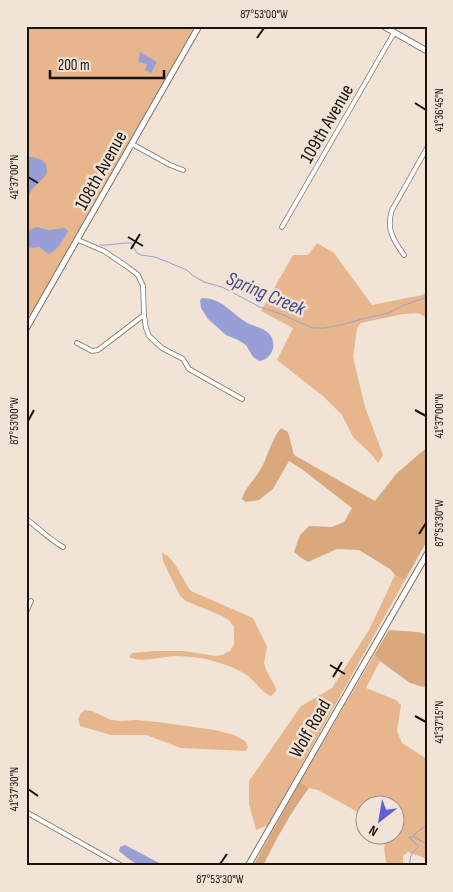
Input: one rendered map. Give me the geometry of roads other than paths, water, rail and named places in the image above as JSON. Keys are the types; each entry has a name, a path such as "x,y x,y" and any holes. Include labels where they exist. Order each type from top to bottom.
{"street":[{"name":"108th Avenue","path":"26,329 199,26"},
{"path":"383,26 427,52"},
{"name":"109th Avenue","path":"282,227 394,33"},
{"path":"132,144 182,170"},
{"path":"404,255 390,230 389,218 427,148"},
{"path":"78,240 104,251 138,275 143,286 144,315 149,336 162,348 183,359 189,369 242,399"},
{"path":"77,344 92,351 98,350 144,315"},
{"path":"26,519 63,547"},
{"name":"Wolf Road","path":"248,866 427,554"},
{"path":"26,612 31,601"},
{"path":"26,812 122,866"}],"water":[{"path":"140,52 157,62 151,73 145,70 147,64 138,62"},
{"path":"26,157 42,160 46,164 47,171 46,175 33,188 27,199 26,199"},
{"path":"37,227 48,230 65,228 68,231 58,247 49,254 39,247 31,248 26,245 26,234 31,229"},
{"path":"202,298 221,303 246,322 268,332 273,343 270,355 259,361 253,357 246,345 226,335 208,319 201,308 200,300"},
{"path":"125,845 165,866 140,866 119,851 120,847"}],"waterway":[{"name":"Spring Creek","path":"100,245 131,243 137,253 141,255 155,257 187,270 204,282 222,287 260,307 312,328 341,325 389,313 427,297"},
{"path":"410,866 414,850 419,847 409,837 413,837 427,825"},
{"path":"414,837 427,844"}]}
